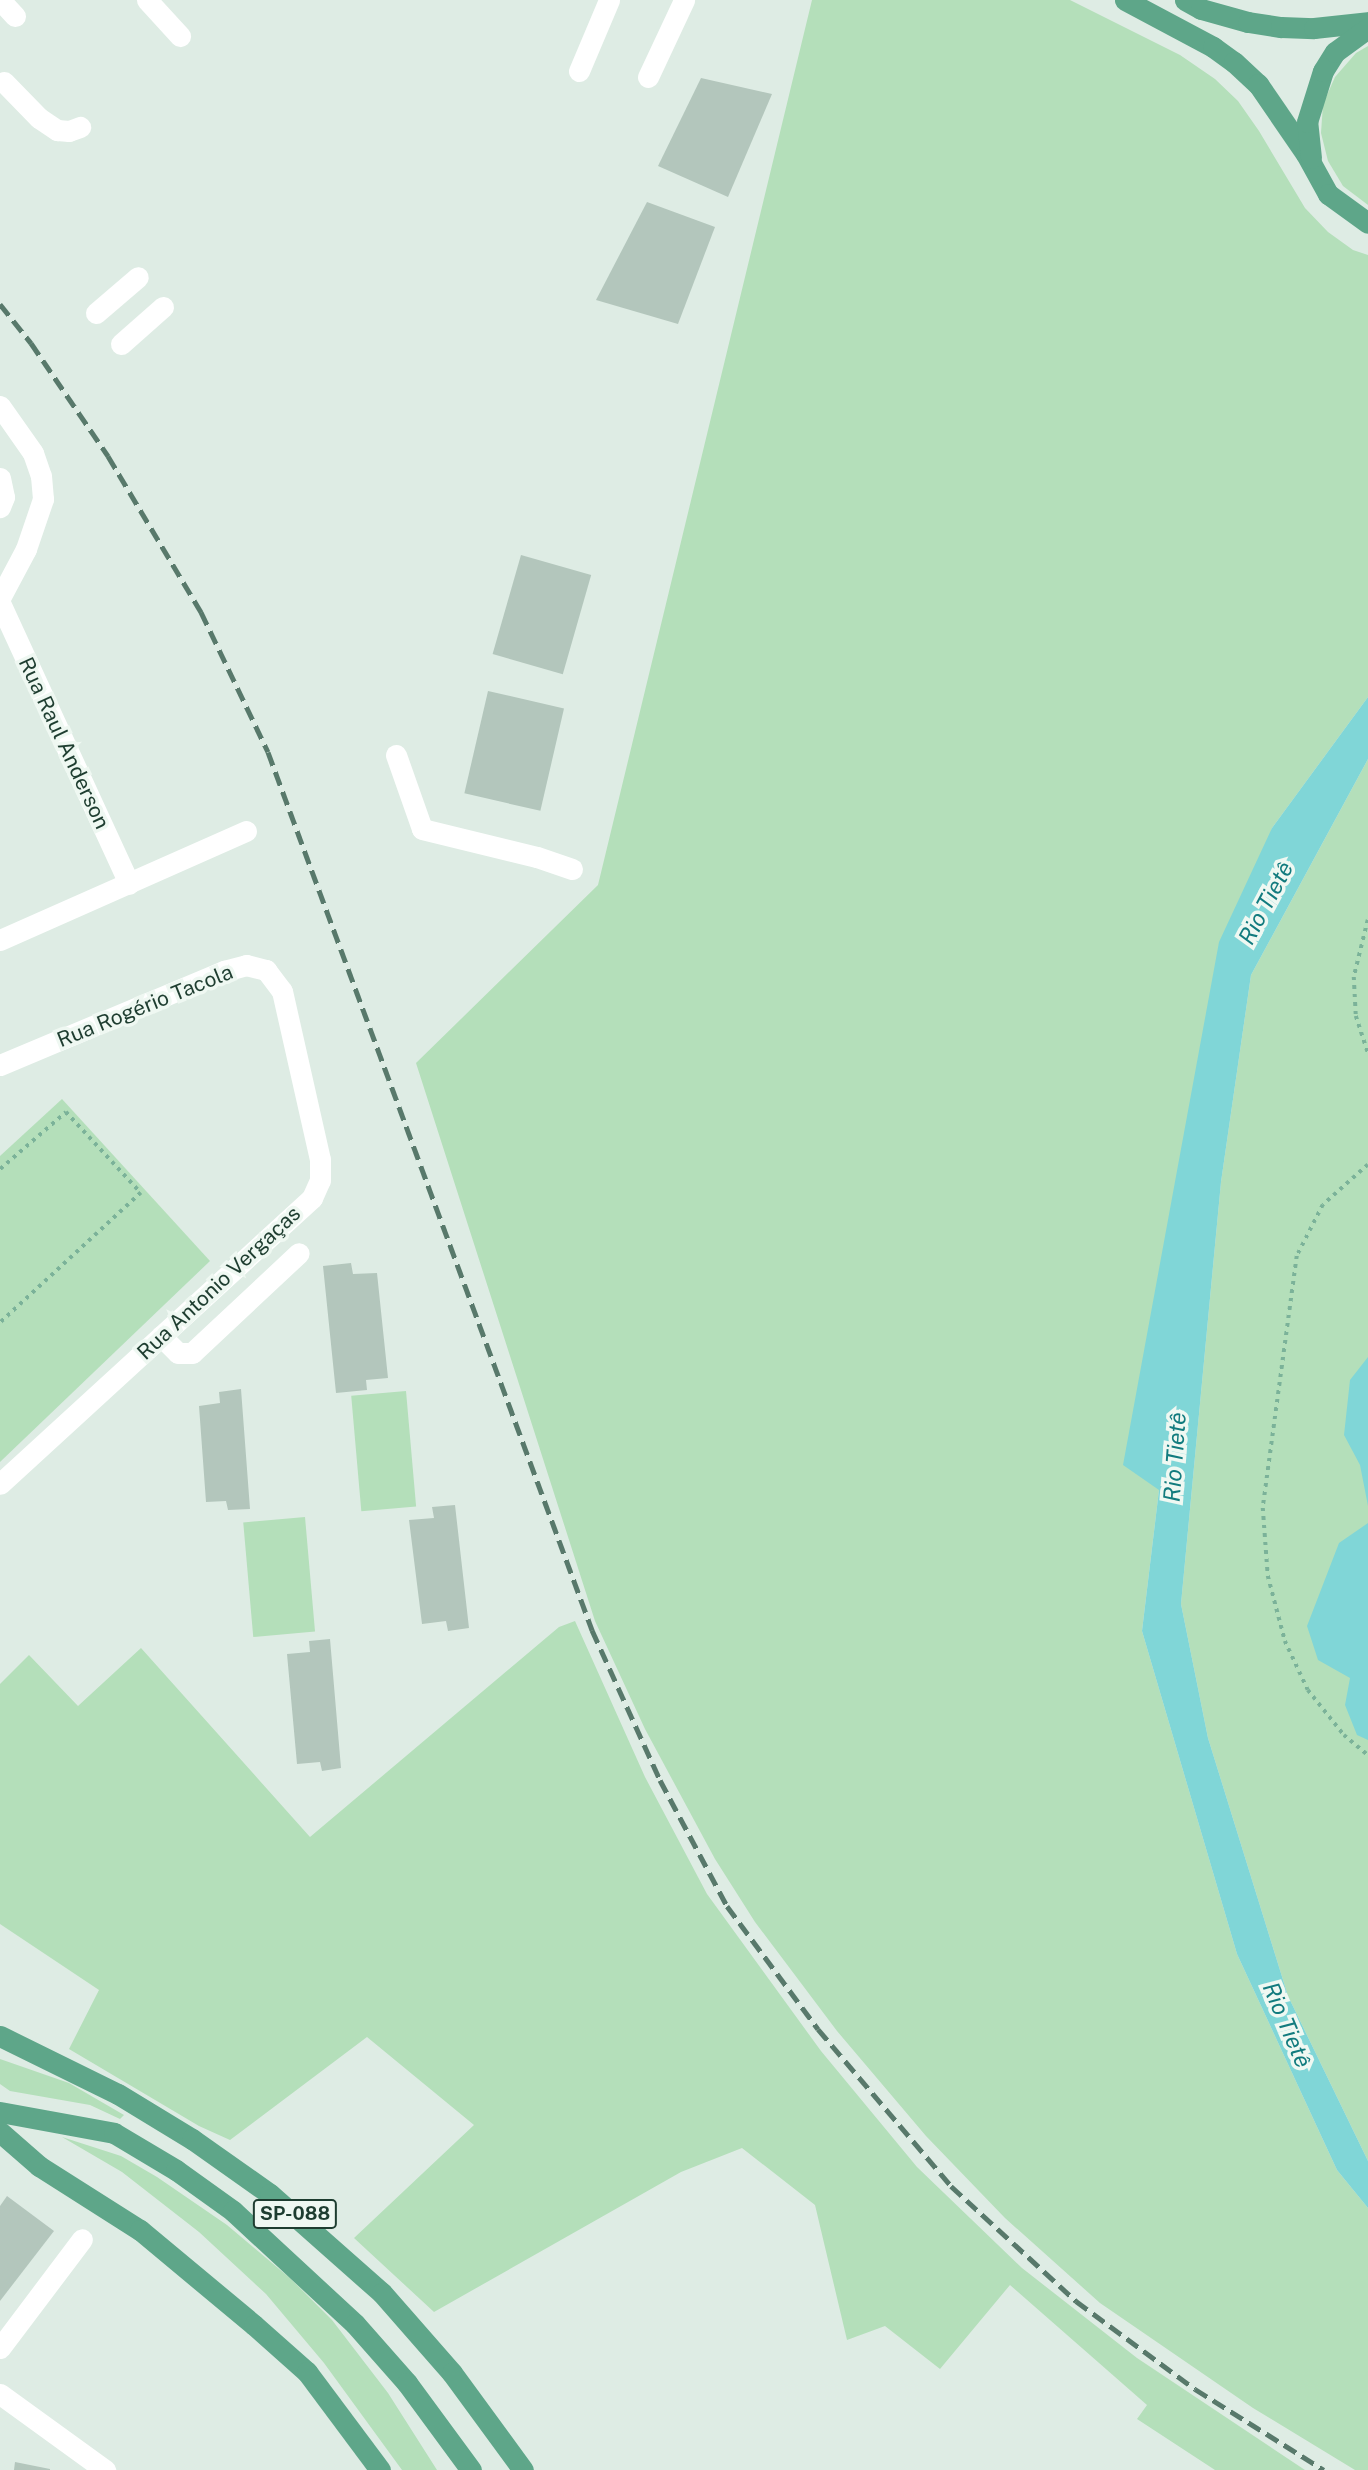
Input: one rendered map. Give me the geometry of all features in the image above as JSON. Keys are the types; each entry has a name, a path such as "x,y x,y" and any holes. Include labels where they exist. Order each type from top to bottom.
{"main road":[{"path":"1125,0 1213,47 1258,84 1328,194 1368,223"},
{"path":"1185,0 1237,19 1281,27 1314,28 1368,22"},
{"path":"1314,170 1307,122 1313,97 1335,52 1368,28"},
{"name":"SP-088","path":"0,2036 75,2071 192,2139 270,2194 324,2238 382,2293 452,2373 523,2470"},
{"path":"0,2053 75,2071"},
{"path":"0,2112 114,2133 176,2170 233,2211 355,2324 407,2383 471,2470"},
{"path":"0,2132 39,2166 140,2230 307,2372 380,2470"}],"street":[{"path":"0,0 15,16"},
{"path":"147,0 180,36"},
{"path":"579,71 609,0"},
{"path":"648,76 684,0"},
{"path":"1115,0 1168,23"},
{"path":"4,82 39,118 57,130 69,131 80,127"},
{"path":"96,313 138,276"},
{"path":"121,344 163,307"},
{"path":"0,406 33,453 41,476 43,499 26,549 0,600"},
{"path":"0,478 4,497 0,507"},
{"name":"Rua Raul Anderson","path":"0,600 129,884"},
{"path":"396,755 422,829 537,857 572,869"},
{"path":"0,940 246,831"},
{"name":"Rua Rogério Tacola","path":"0,1065 224,971 246,965 266,970 282,991"},
{"name":"Rua Antonio Vergaças","path":"0,1483 312,1198 320,1180 320,1159 282,991"},
{"path":"161,1336 178,1353 192,1353 299,1253"},
{"path":"0,2348 82,2239"},
{"path":"0,2394 105,2470"}],"path":[{"path":"1368,920 1354,978 1356,1016 1368,1052"},
{"path":"0,1169 66,1112 141,1193 0,1324"},
{"path":"1368,1165 1323,1205 1297,1256 1264,1508 1268,1576 1285,1641 1308,1690 1344,1735 1368,1755"}],"green space":[{"path":"812,0 1070,0 1180,55 1215,79 1238,101 1259,131 1305,208 1328,232 1353,250 1368,255 1368,697 1272,828 1159,1490 1142,1631 1237,1954 1337,2170 1368,2208 1368,2470 1355,2470 1253,2408 1100,2303 1005,2218 926,2136 837,2031 755,1922 715,1859 645,1729 595,1621 416,1063 598,885"},
{"path":"1368,46 1368,205 1343,186 1328,161 1321,133 1323,104 1335,77 1356,53"},
{"path":"1368,759 1368,2161 1288,1996 1208,1738 1181,1604 1221,1182 1251,975"},
{"path":"62,1099 210,1261 0,1462 0,1156"},
{"path":"406,1391 416,1507 361,1511 351,1396"},
{"path":"305,1517 315,1632 253,1637 243,1522"},
{"path":"575,1621 645,1777 707,1894 821,2051 917,2167 1022,2268 1137,2358 1305,2470 1215,2470 1137,2419 1147,2405 1010,2285 940,2369 885,2326 847,2340 815,2205 742,2148 681,2172 434,2312 354,2238 474,2125 367,2037 230,2140 199,2126 69,2049 99,1990 0,1924 0,1684 29,1655 78,1706 141,1648 310,1837 559,1627"},
{"path":"0,2059 69,2083 124,2115 120,2119 90,2105 10,2091 0,2084"},
{"path":"62,2137 121,2156 157,2177 227,2225 291,2279 332,2320 388,2393 437,2470 402,2470 324,2363 266,2294 199,2232 122,2172"}],"water":[{"name":"Rio Tietê","path":"1368,697 1368,759 1251,975 1221,1182 1181,1604 1208,1738 1288,1996 1368,2161 1368,2208 1337,2170 1237,1954 1142,1631 1159,1490 1123,1465 1219,942 1272,828"},
{"path":"1368,1357 1368,1506 1360,1465 1344,1435 1350,1380"},
{"path":"1368,1523 1368,1740 1357,1735 1345,1705 1350,1678 1318,1660 1307,1626 1339,1543"}],"building":[{"path":"701,78 772,94 728,197 658,166"},
{"path":"647,202 715,227 678,324 596,300"},
{"path":"521,555 591,575 563,674 493,654"},
{"path":"488,691 564,709 540,811 464,793"},
{"path":"351,1263 353,1274 377,1273 388,1378 366,1380 367,1390 336,1393 323,1266"},
{"path":"241,1389 250,1509 228,1510 226,1501 206,1502 199,1406 220,1403 219,1392"},
{"path":"455,1505 469,1628 448,1631 446,1621 422,1624 409,1520 434,1518 432,1507"},
{"path":"330,1639 341,1768 322,1771 320,1762 297,1764 287,1654 310,1652 309,1641"},
{"path":"7,2196 54,2231 0,2301 0,2206"},
{"path":"15,2462 50,2469 50,2470 14,2470"}],"railway":[{"path":"0,304 31,343 108,456 201,612 268,752 592,1630 660,1780 727,1906 818,2029 951,2186 1076,2301 1195,2389 1324,2470"}]}
